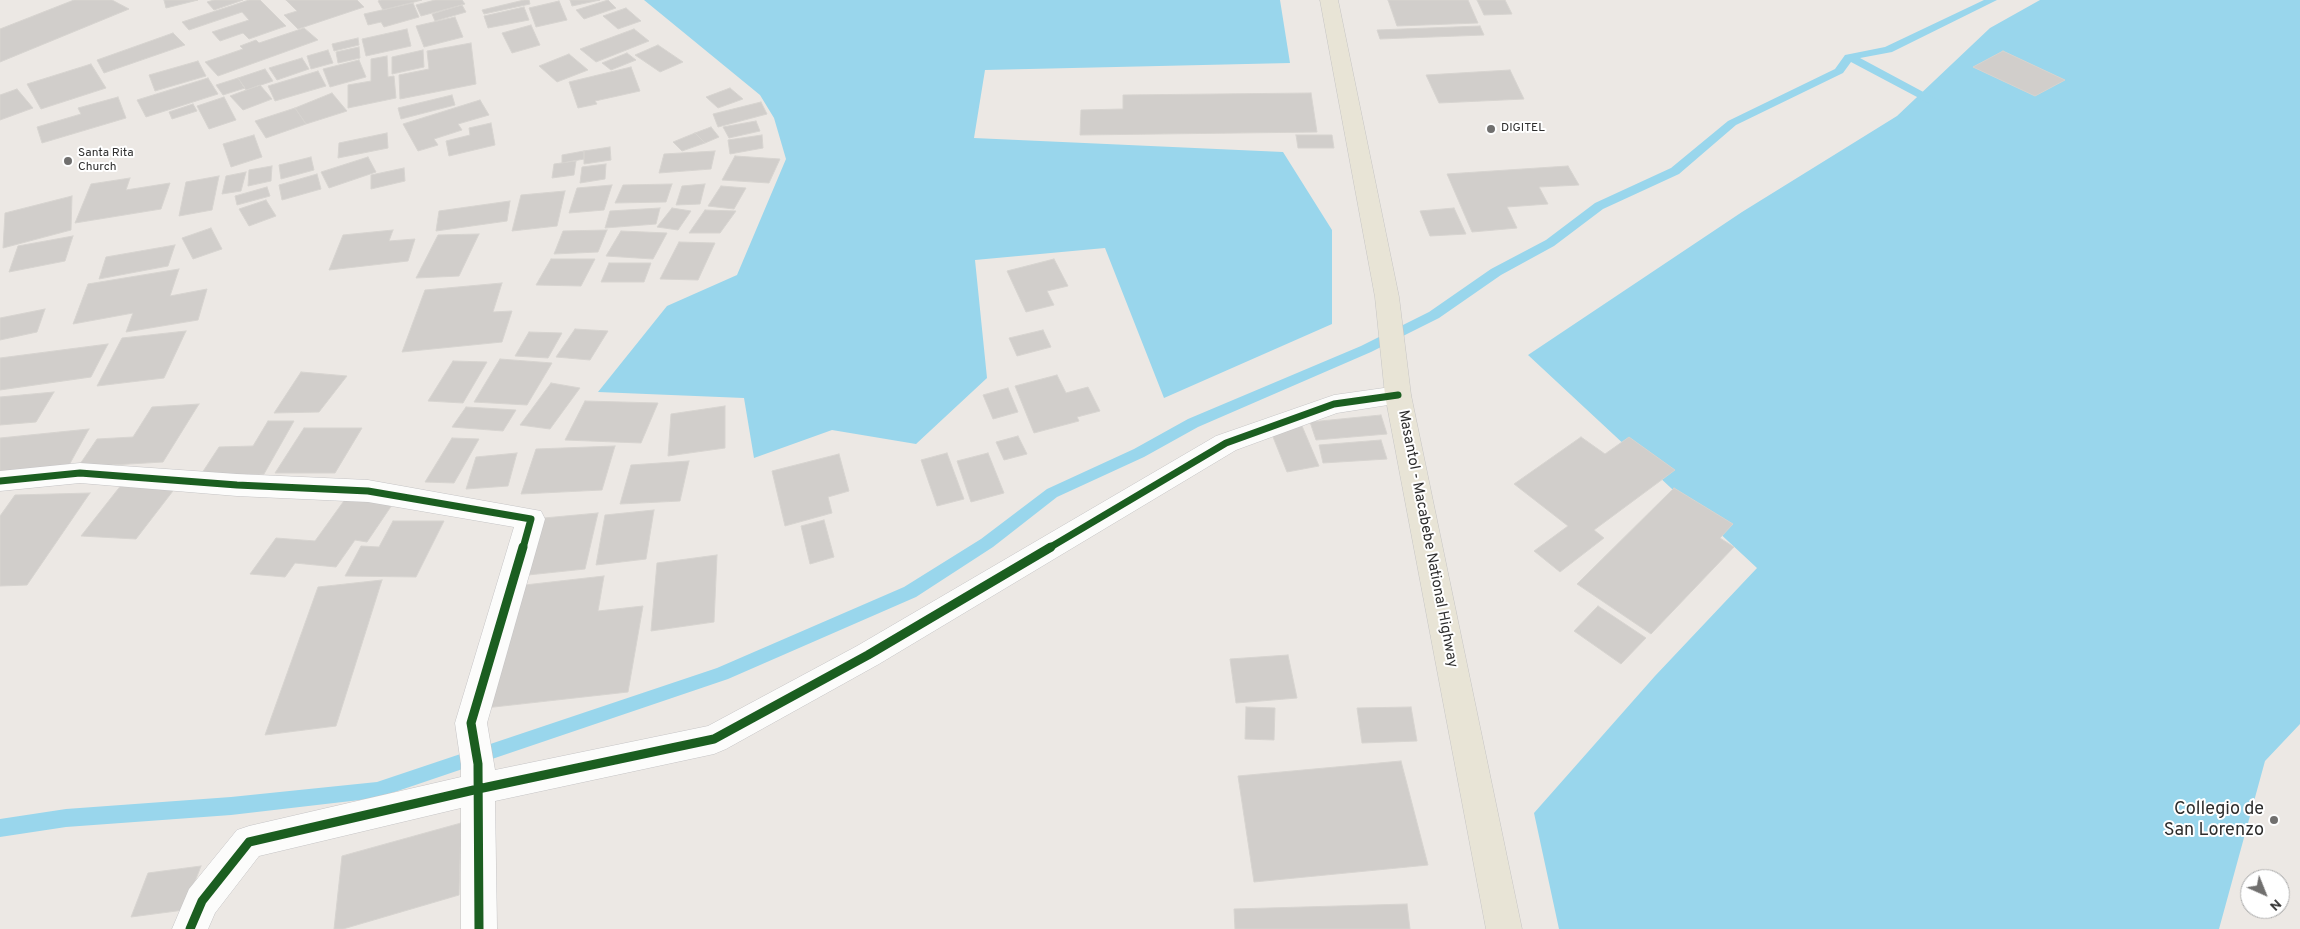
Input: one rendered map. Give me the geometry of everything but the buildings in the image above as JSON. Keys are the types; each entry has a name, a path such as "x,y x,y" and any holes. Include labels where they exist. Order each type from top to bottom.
{"main road":[{"name":"Masantol - Macabebe National Highway","path":"1329,0 1387,296 1397,387 1504,929"}],"street":[{"path":"190,929 202,901 249,842 478,777 714,739 868,655 1226,443 1334,404 1397,387"},
{"path":"0,481 80,474 237,485 368,491 531,519 471,723 478,777 479,929"}],"water":[{"path":"644,0 1280,0 1290,63 985,70 974,138 1283,152 1332,230 1332,324 1164,398 1105,248 975,260 987,378 916,444 832,430 754,458 744,398 598,392 667,306 737,275 786,159 774,118 760,95"},
{"path":"2040,0 2300,0 2300,724 2265,761 2219,929 1559,929 1534,813 1655,676 1757,568 1528,355 1742,212 1897,116 1990,28"}],"waterway":[{"path":"1849,57 1888,50 1992,0"},
{"path":"0,828 66,818 231,806 377,790 722,674 910,592 987,543 1052,493 1139,453 1193,423 1366,349 1434,315 1496,272 1550,243 1599,206 1675,171 1732,123 1839,71 1849,57"},
{"path":"1849,57 1938,104"}],"cycle path":[{"path":"190,929 202,901 249,842 478,789 714,739 868,655 1226,443 1334,404 1398,395"},
{"path":"0,481 80,473 237,485 368,491 531,519 471,723 478,764 479,929"}],"place":[{"name":"DIGITEL","path":"1491,129"},
{"name":"Santa Rita Church","path":"68,161"},
{"name":"Collegio de San Lorenzo","path":"2274,820"}]}
